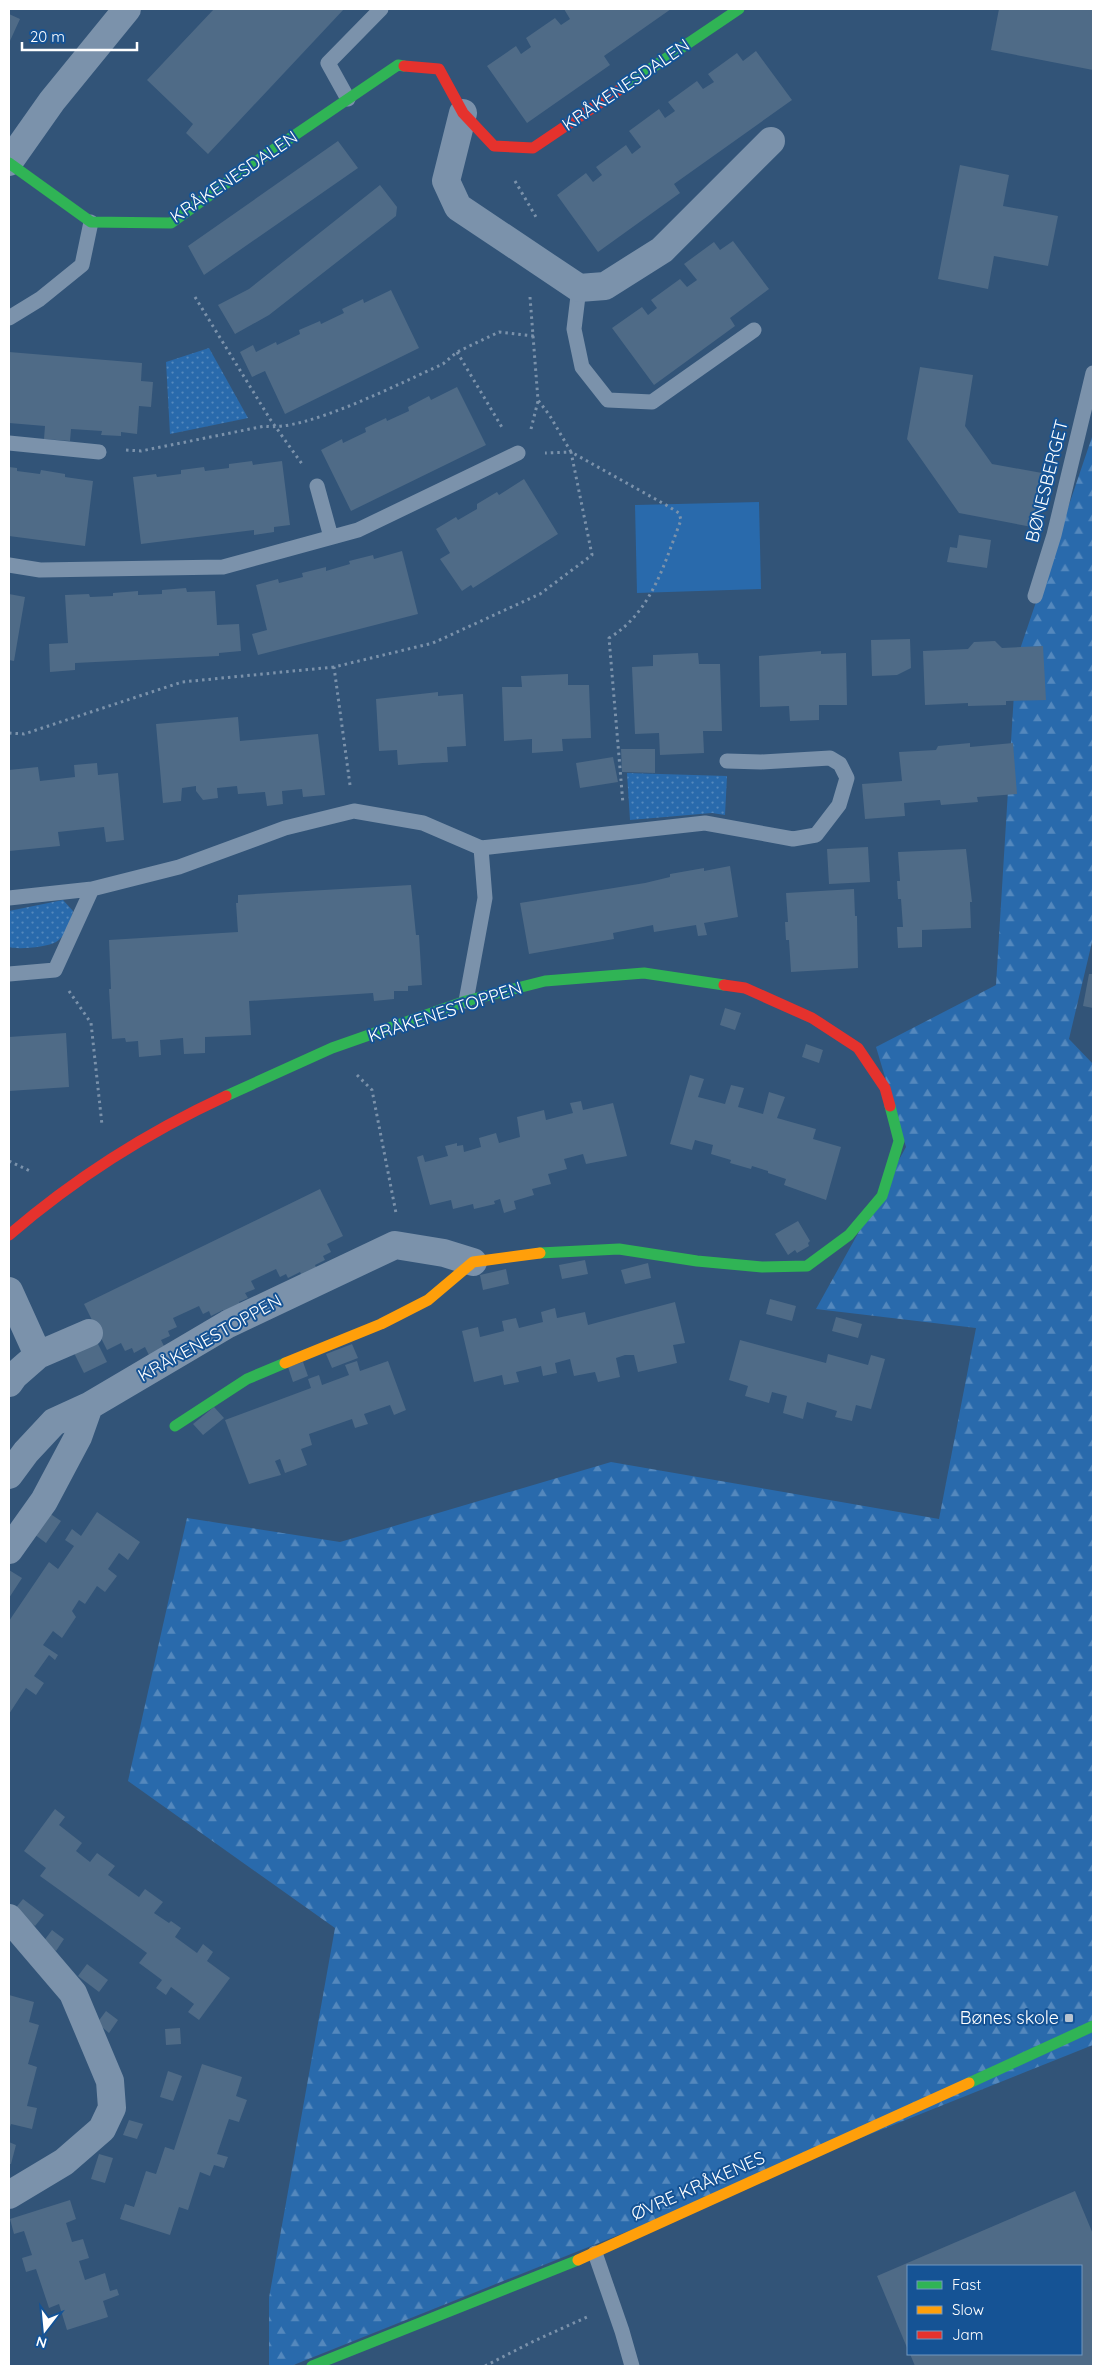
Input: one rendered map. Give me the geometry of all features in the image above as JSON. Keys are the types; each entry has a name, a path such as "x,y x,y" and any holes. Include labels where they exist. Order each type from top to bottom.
{"street":[{"path":"91,222 9,162 52,100 127,9"},
{"name":"KRÅKENESDALEN","path":"91,222 171,224 264,156 398,65 439,69 463,113 494,146 533,148 739,9"},
{"path":"463,113 446,181 458,207 579,288 605,286 662,250 771,141"},
{"name":"KRÅKENESTOPPEN","path":"9,1235 45,1204 106,1161 196,1110 332,1048 466,1001 545,981 644,973 745,988 812,1018 858,1048 884,1088 899,1141 882,1196 849,1235 807,1266 762,1267 697,1262 619,1249 550,1252 474,1262 444,1252 395,1245 228,1324 89,1406 54,1422 9,1475"},
{"path":"175,1426 247,1379 381,1324 428,1300 474,1262"},
{"path":"9,1291 38,1355"},
{"path":"9,1383 14,1376 38,1355 88,1333"},
{"path":"9,1550 44,1501 78,1437 89,1406"},
{"path":"9,1918 73,1993 110,2080 112,2108 102,2129 64,2162 9,2195"},
{"name":"ØVRE KRÅKENES","path":"312,2366 595,2253 1093,2026"}],"lane":[{"path":"348,99 328,63 381,9"},
{"path":"9,318 40,299 82,265 91,222"},
{"path":"579,288 574,328 582,367 608,400 652,402 754,330"},
{"name":"BØNESBERGET","path":"1036,596 1054,535 1093,373"},
{"path":"9,443 99,452"},
{"path":"9,564 40,570 223,567 358,530 518,453"},
{"path":"317,486 331,537"},
{"path":"9,898 92,889 179,867 285,828 354,811 423,823 481,848 706,823 793,840 816,835 839,805 847,778 840,764 830,758 761,762 727,761"},
{"path":"466,1001 485,898 481,848"},
{"path":"9,974 24,975 54,970 92,889"},
{"path":"595,2253 632,2366"}],"path":[{"path":"9,733 24,734 182,682 334,667 433,642 540,594 592,555 571,452 550,416 538,400 534,336 530,312 530,282 525,266 530,255"},
{"path":"195,298 317,486"},
{"path":"99,452 115,449 140,451 265,426 278,428 334,412 443,364 457,352 499,332 534,336"},
{"path":"457,352 518,453"},
{"path":"571,452 679,513 681,520 653,592 625,628 609,638 625,832"},
{"path":"334,667 354,811"},
{"path":"54,970 91,1023 106,1161"},
{"path":"332,1048 372,1090 399,1224 395,1245"},
{"path":"485,2366 532,2342 613,2306"}],"green space":[{"path":"209,348 248,418 170,434 166,362"},
{"path":"1093,434 1093,938 1069,1039 1093,1064 1093,2045 291,2366 269,2366 269,2298 335,1928 128,1781 187,1518 340,1542 611,1462 939,1519 976,1328 816,1309 906,1147 876,1047 996,985 1016,661"},
{"path":"759,502 761,589 637,593 635,505"},
{"path":"627,773 727,776 725,815 712,813 630,820"},
{"path":"63,900 73,911 67,928 56,942 40,947 9,947 9,911"}],"building":[{"path":"214,9 344,9 208,154 186,133 193,124 147,80"},
{"path":"564,9 671,9 604,56 610,65 527,123 487,66 516,46 521,54 531,47 526,38 555,18 561,25 570,19"},
{"path":"999,9 1093,9 1093,70 991,50"},
{"path":"9,14 20,19 9,43"},
{"path":"756,51 792,100 674,184 680,193 598,252 557,195 586,173 593,182 602,175 596,167 626,145 632,154 641,147 629,131 659,109 665,118 675,111 668,102 697,81 703,89 714,82 708,74 737,53 743,61"},
{"path":"338,141 358,168 204,275 188,246"},
{"path":"960,165 1009,175 1003,206 1058,216 1048,266 994,256 988,289 938,279"},
{"path":"380,185 397,207 396,216 269,315 235,334 218,305 249,289"},
{"path":"733,241 769,289 730,318 735,326 654,385 612,328 642,307 648,315 657,308 651,300 680,279 687,287 697,280 684,264 714,242 720,250"},
{"path":"391,290 419,348 285,414 265,371 252,377 240,352 253,345 256,352 276,342 277,345 300,334 299,330 320,321 321,324 344,313 342,309 363,299 364,303"},
{"path":"9,352 142,363 141,381 153,382 151,407 139,406 137,434 121,432 121,436 101,435 102,431 71,429 70,441 44,439 45,426 9,423"},
{"path":"920,367 973,375 965,426 992,464 1042,473 1032,527 959,513 907,439"},
{"path":"457,387 486,445 351,511 321,450 342,439 343,443 366,432 365,428 386,418 387,421 409,411 408,407 429,396 431,400"},
{"path":"252,461 253,465 282,461 290,525 274,527 274,532 254,535 254,530 141,544 133,477 156,474 157,477 181,474 181,470 204,467 205,471 229,468 229,464"},
{"path":"9,467 17,468 17,471 40,474 41,470 65,474 65,477 93,481 85,546 9,536"},
{"path":"524,479 558,534 473,588 471,585 462,591 440,559 450,553 436,529 456,517 458,520 477,509 477,504 497,492 499,495"},
{"path":"959,535 991,540 987,568 947,562 950,547 957,548"},
{"path":"402,551 418,614 258,655 252,634 267,630 256,585 278,579 279,583 303,577 302,573 326,567 326,571 350,564 349,561 373,555 374,559"},
{"path":"186,588 187,592 215,591 217,625 239,624 241,651 219,653 219,656 75,663 75,670 50,672 49,644 68,643 65,595 113,596 113,593 138,591 138,595 162,594 162,590"},
{"path":"9,594 25,597 14,661 9,660"},
{"path":"910,639 911,668 897,675 872,676 871,640"},
{"path":"995,641 1002,648 1043,646 1046,700 1006,701 1006,705 968,706 968,703 925,705 923,651 968,649 974,642"},
{"path":"821,651 821,654 846,653 847,705 819,705 819,720 790,721 789,706 760,707 759,656"},
{"path":"698,653 699,664 720,664 722,731 703,731 704,753 660,755 659,733 635,734 632,667 653,666 653,655"},
{"path":"568,674 568,685 589,685 591,738 562,739 563,751 532,753 532,739 504,741 502,687 522,687 521,676"},
{"path":"438,692 438,696 463,694 466,746 447,747 448,762 398,765 397,750 379,751 376,699"},
{"path":"238,717 240,741 318,734 325,795 303,797 302,789 282,791 283,804 267,806 265,792 238,794 237,786 217,788 218,798 203,800 196,791 196,786 182,788 181,801 163,803 156,724"},
{"path":"970,743 970,747 1013,743 1017,794 977,797 978,802 941,805 940,800 904,803 905,816 865,819 862,784 902,781 899,752 936,750 938,746"},
{"path":"621,749 655,749 655,773 622,772"},
{"path":"613,757 618,782 580,788 576,763"},
{"path":"97,763 98,775 118,773 124,840 106,842 104,827 58,832 60,846 9,851 9,770 38,767 40,781 75,777 74,765"},
{"path":"868,847 870,882 829,884 827,849"},
{"path":"966,849 972,902 970,902 971,928 922,930 922,947 898,948 897,927 903,927 901,899 898,899 897,881 900,881 898,852"},
{"path":"730,866 738,917 704,923 707,935 698,936 696,925 654,932 653,925 613,933 614,939 529,954 520,903 645,883 670,877 670,874 704,868 704,871"},
{"path":"411,885 416,935 419,935 422,985 408,986 408,991 394,991 394,999 374,1001 373,993 249,1001 251,1035 205,1037 205,1053 184,1054 183,1038 160,1040 161,1055 139,1057 138,1041 126,1042 125,1038 112,1039 109,940 238,932 236,903 238,903 238,895"},
{"path":"854,889 855,916 857,916 858,968 791,972 789,940 786,940 785,922 788,922 786,893"},
{"path":"1089,974 1093,974 1093,1008 1083,1006"},
{"path":"725,1008 741,1013 735,1030 720,1025"},
{"path":"66,1033 69,1087 9,1091 9,1037"},
{"path":"806,1044 823,1050 819,1063 802,1057"},
{"path":"690,1075 704,1079 698,1097 725,1104 731,1085 744,1088 738,1107 763,1114 769,1092 785,1097 777,1118 816,1129 813,1139 841,1147 826,1200 784,1185 786,1179 768,1173 768,1171 752,1166 751,1169 730,1163 731,1160 711,1154 713,1145 695,1140 692,1150 670,1144"},
{"path":"581,1101 583,1110 613,1103 627,1156 586,1164 583,1154 564,1159 567,1169 548,1174 551,1184 532,1189 534,1195 514,1201 516,1209 504,1213 500,1199 494,1201 495,1204 474,1209 473,1204 453,1209 451,1200 430,1205 417,1157 423,1155 425,1162 448,1156 445,1146 457,1143 457,1146 463,1145 464,1152 481,1147 479,1138 496,1133 499,1143 520,1137 517,1117 544,1110 546,1120 573,1113 570,1103"},
{"path":"320,1189 343,1236 327,1244 331,1252 323,1256 325,1260 315,1265 320,1275 305,1282 300,1272 288,1278 286,1274 280,1277 276,1269 251,1281 255,1289 245,1293 248,1298 239,1302 244,1311 228,1319 223,1310 211,1316 209,1311 203,1314 199,1306 173,1318 177,1327 168,1331 170,1336 161,1340 166,1350 150,1357 145,1347 134,1353 132,1348 125,1351 121,1343 107,1350 84,1304"},
{"path":"798,1221 810,1241 808,1243 809,1246 797,1253 795,1250 788,1255 775,1234"},
{"path":"585,1260 588,1274 562,1279 559,1265"},
{"path":"648,1263 651,1278 625,1284 621,1270"},
{"path":"506,1269 509,1284 483,1290 480,1275"},
{"path":"770,1299 796,1306 792,1321 766,1314"},
{"path":"675,1302 685,1343 673,1345 677,1363 638,1372 634,1355 625,1355 616,1358 620,1377 598,1382 595,1372 574,1376 570,1359 555,1363 557,1373 543,1376 541,1366 516,1372 519,1382 504,1385 502,1375 474,1382 462,1331 478,1327 480,1337 504,1331 502,1321 516,1318 519,1328 543,1322 541,1312 555,1308 557,1318 585,1312 588,1325"},
{"path":"836,1317 862,1324 858,1338 832,1331"},
{"path":"740,1340 826,1363 828,1354 868,1365 871,1355 885,1359 871,1409 856,1405 852,1421 835,1417 837,1411 807,1402 803,1419 783,1413 787,1396 772,1392 769,1403 745,1396 748,1386 729,1380"},
{"path":"97,1342 107,1362 84,1373 74,1353"},
{"path":"352,1344 358,1358 332,1368 326,1354"},
{"path":"357,1361 360,1371 388,1361 406,1410 394,1415 390,1405 364,1414 368,1424 355,1428 352,1419 309,1434 312,1445 301,1449 307,1465 285,1473 280,1459 275,1461 281,1475 249,1484 225,1420 311,1388 308,1379 319,1375 322,1385 349,1375 345,1365"},
{"path":"303,1362 308,1376 293,1382 288,1367"},
{"path":"214,1407 224,1418 203,1435 193,1424"},
{"path":"97,1512 140,1542 128,1560 119,1553 108,1569 117,1576 105,1592 97,1586 85,1604 79,1600 72,1611 76,1617 62,1638 53,1631 43,1645 58,1655 55,1660 49,1655 34,1676 44,1683 36,1695 26,1688 9,1714 9,1621 49,1562 58,1569 74,1546 65,1540 72,1529 81,1536"},
{"path":"49,1513 61,1521 46,1543 34,1534"},
{"path":"9,1570 22,1578 9,1598"},
{"path":"55,1809 65,1817 59,1825 82,1843 76,1851 90,1862 97,1853 115,1866 108,1875 139,1897 145,1889 163,1902 154,1913 181,1928 175,1937 197,1953 203,1944 213,1952 207,1961 230,1978 199,2020 188,2012 194,2004 171,1987 166,1995 156,1988 162,1980 139,1963 147,1953 40,1876 46,1868 24,1851"},
{"path":"23,1899 44,1915 35,1926 14,1910"},
{"path":"52,1930 64,1939 56,1951 43,1942"},
{"path":"87,1964 108,1980 99,1992 78,1976"},
{"path":"9,1995 34,2002 29,2022 39,2025 28,2064 37,2067 27,2106 37,2108 32,2129 11,2124 9,2130"},
{"path":"106,2011 118,2020 109,2033 97,2023"},
{"path":"180,2028 181,2044 166,2045 165,2029"},
{"path":"202,2064 242,2077 236,2096 247,2100 239,2122 229,2119 217,2154 228,2157 224,2168 214,2165 210,2176 200,2172 188,2210 179,2207 170,2235 120,2219 125,2204 134,2207 146,2171 156,2174 165,2147 174,2150"},
{"path":"168,2071 182,2076 173,2101 160,2097"},
{"path":"129,2120 143,2124 137,2139 123,2135"},
{"path":"9,2142 16,2145 11,2164 9,2164"},
{"path":"99,2154 113,2158 105,2183 91,2179"},
{"path":"1075,2191 1093,2234 1093,2366 915,2366 910,2355 1082,2355 1082,2265 907,2265 907,2348 877,2276"},
{"path":"70,2200 76,2219 66,2223 72,2242 83,2239 89,2258 79,2261 85,2280 105,2273 110,2291 117,2289 119,2295 103,2301 108,2317 67,2330 59,2304 49,2308 36,2269 26,2272 22,2258 32,2255 24,2231 14,2234 10,2219"}],"traffic: fast":[{"path":"619,90 739,9"},
{"path":"9,163 91,222 171,223 264,156 398,65 404,66"},
{"path":"226,1096 332,1048 466,1001 545,981 644,973 724,985"},
{"path":"540,1253 619,1249 697,1261 762,1267 807,1266 849,1235 882,1196 899,1141 890,1106"},
{"path":"175,1426 247,1379 285,1363"},
{"path":"969,2083 1093,2026"},
{"path":"312,2366 578,2260"}],"traffic: slow":[{"path":"285,1363 381,1324 428,1300 473,1262 540,1253"},
{"path":"578,2260 969,2083"}],"traffic: jam":[{"path":"404,66 439,69 463,113 494,146 533,148 619,90"},
{"path":"724,985 745,988 812,1018 858,1048 885,1088 890,1106"},
{"path":"9,1235 59,1195 113,1158 168,1125 226,1096"}],"place":[{"name":"Bønes skole","path":"1069,2018"}]}
